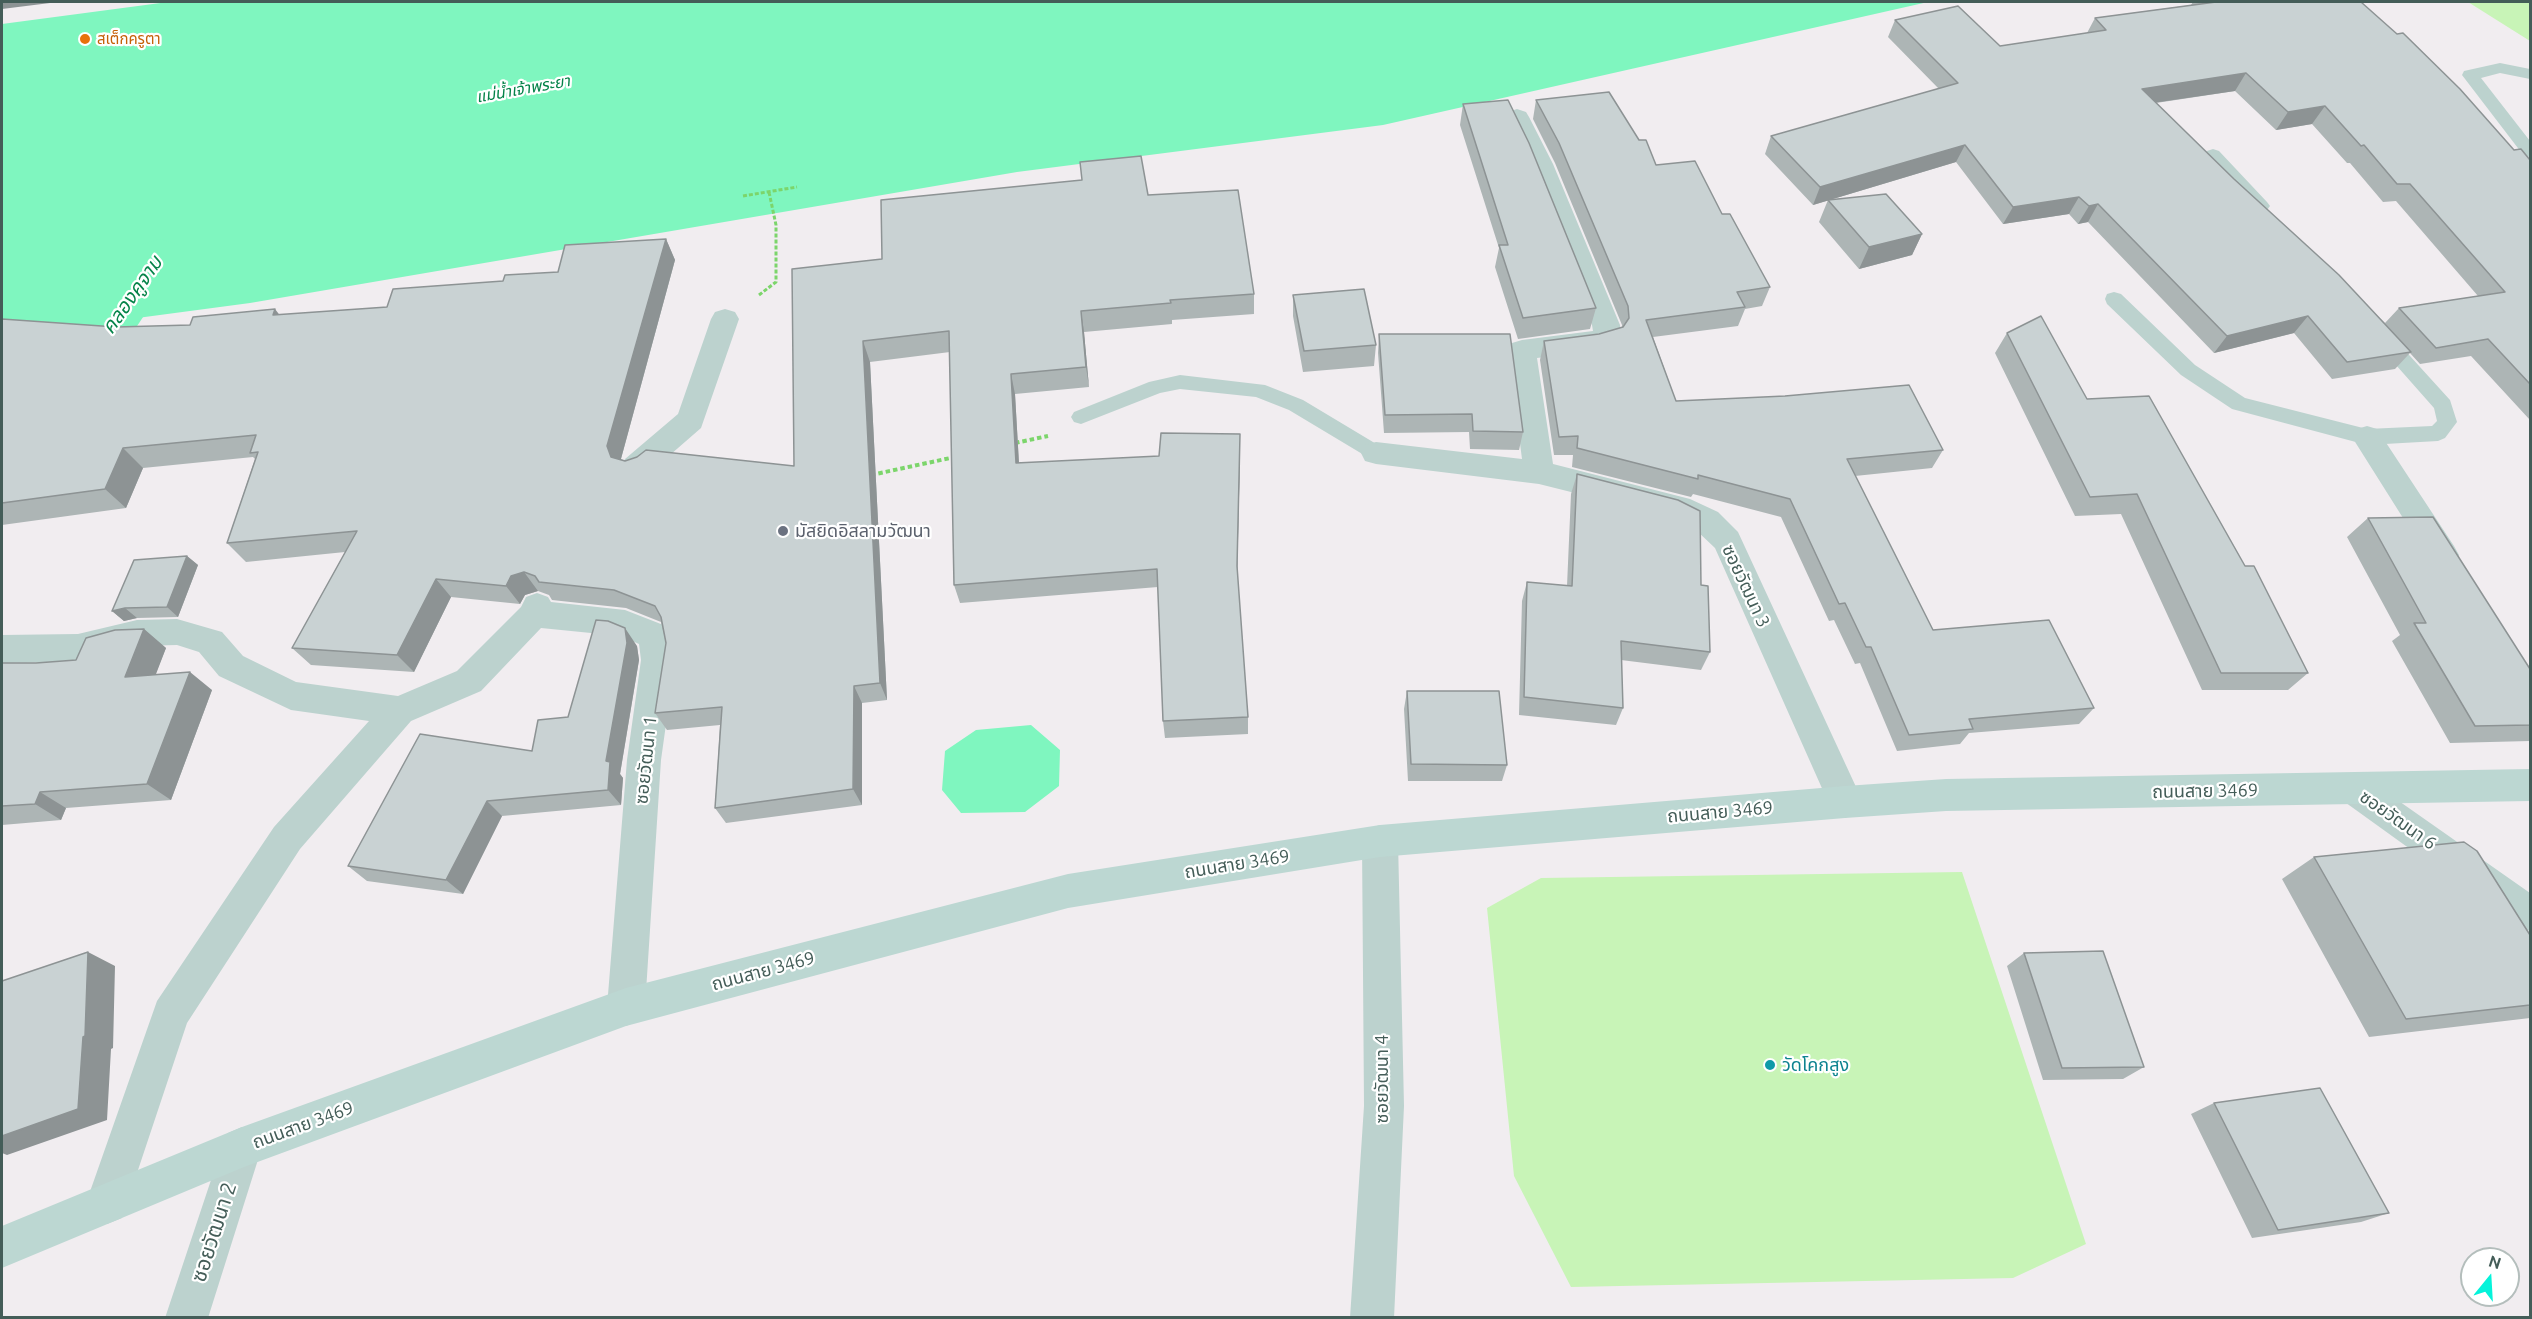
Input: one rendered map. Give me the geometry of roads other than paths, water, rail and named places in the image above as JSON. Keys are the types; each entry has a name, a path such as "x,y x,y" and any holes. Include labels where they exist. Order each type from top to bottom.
{"street":[{"path":"1517,117 1540,164 1606,325 1607,337 1594,341 1522,350 1539,472"},
{"path":"636,467 691,420 724,319"},
{"path":"2367,437 2455,575"},
{"name":"ซอยวัฒนา 3","path":"1376,453 1539,472 1679,507 1707,521 1727,541 1845,802"},
{"name":"ซอยวัฒนา 1","path":"399,711 469,681 535,610 625,623 654,636 658,660 644,760 626,1007"},
{"path":"2,649 78,648 137,633 177,632 210,642 231,666 291,696 399,711"},
{"path":"107,1203 171,1014 287,838 399,711"},
{"name":"ถนนสาย 3469","path":"2,1247 242,1147 626,1007 1068,891 1380,841 1845,802 1946,795 2530,785"},
{"name":"ซอยวัฒนา 6","path":"2354,789 2530,914"},
{"name":"ซอยวัฒนา 4","path":"1372,1317 1384,1106 1380,841"},
{"name":"ซอยวัฒนา 2","path":"186,1317 242,1147"}],"lane":[{"path":"2530,74 2500,68 2470,75 2530,152"},
{"path":"2213,155 2270,216"},
{"path":"2114,299 2188,370 2239,404 2367,437 2438,434 2447,422 2443,405 2367,321"},
{"path":"1081,417 1156,387 1180,382 1258,390 1296,405 1376,453"}],"water":[{"name":"แม่น้ำเจ้าพระยา","path":"168,2 1928,2 1383,125 1017,172 250,303 2,336 2,24"},
{"path":"1031,725 1060,750 1059,786 1025,812 961,813 942,790 945,751 976,730"}],"waterway":[{"name":"คลองคูจาม","path":"2,438 94,351 160,255"}],"place":[{"name":"สเต็กครูตา","path":"85,39"},
{"name":"มัสยิดอิสลามวัฒนา","path":"783,531"},
{"name":"วัดโคกสูง","path":"1770,1065"}]}
